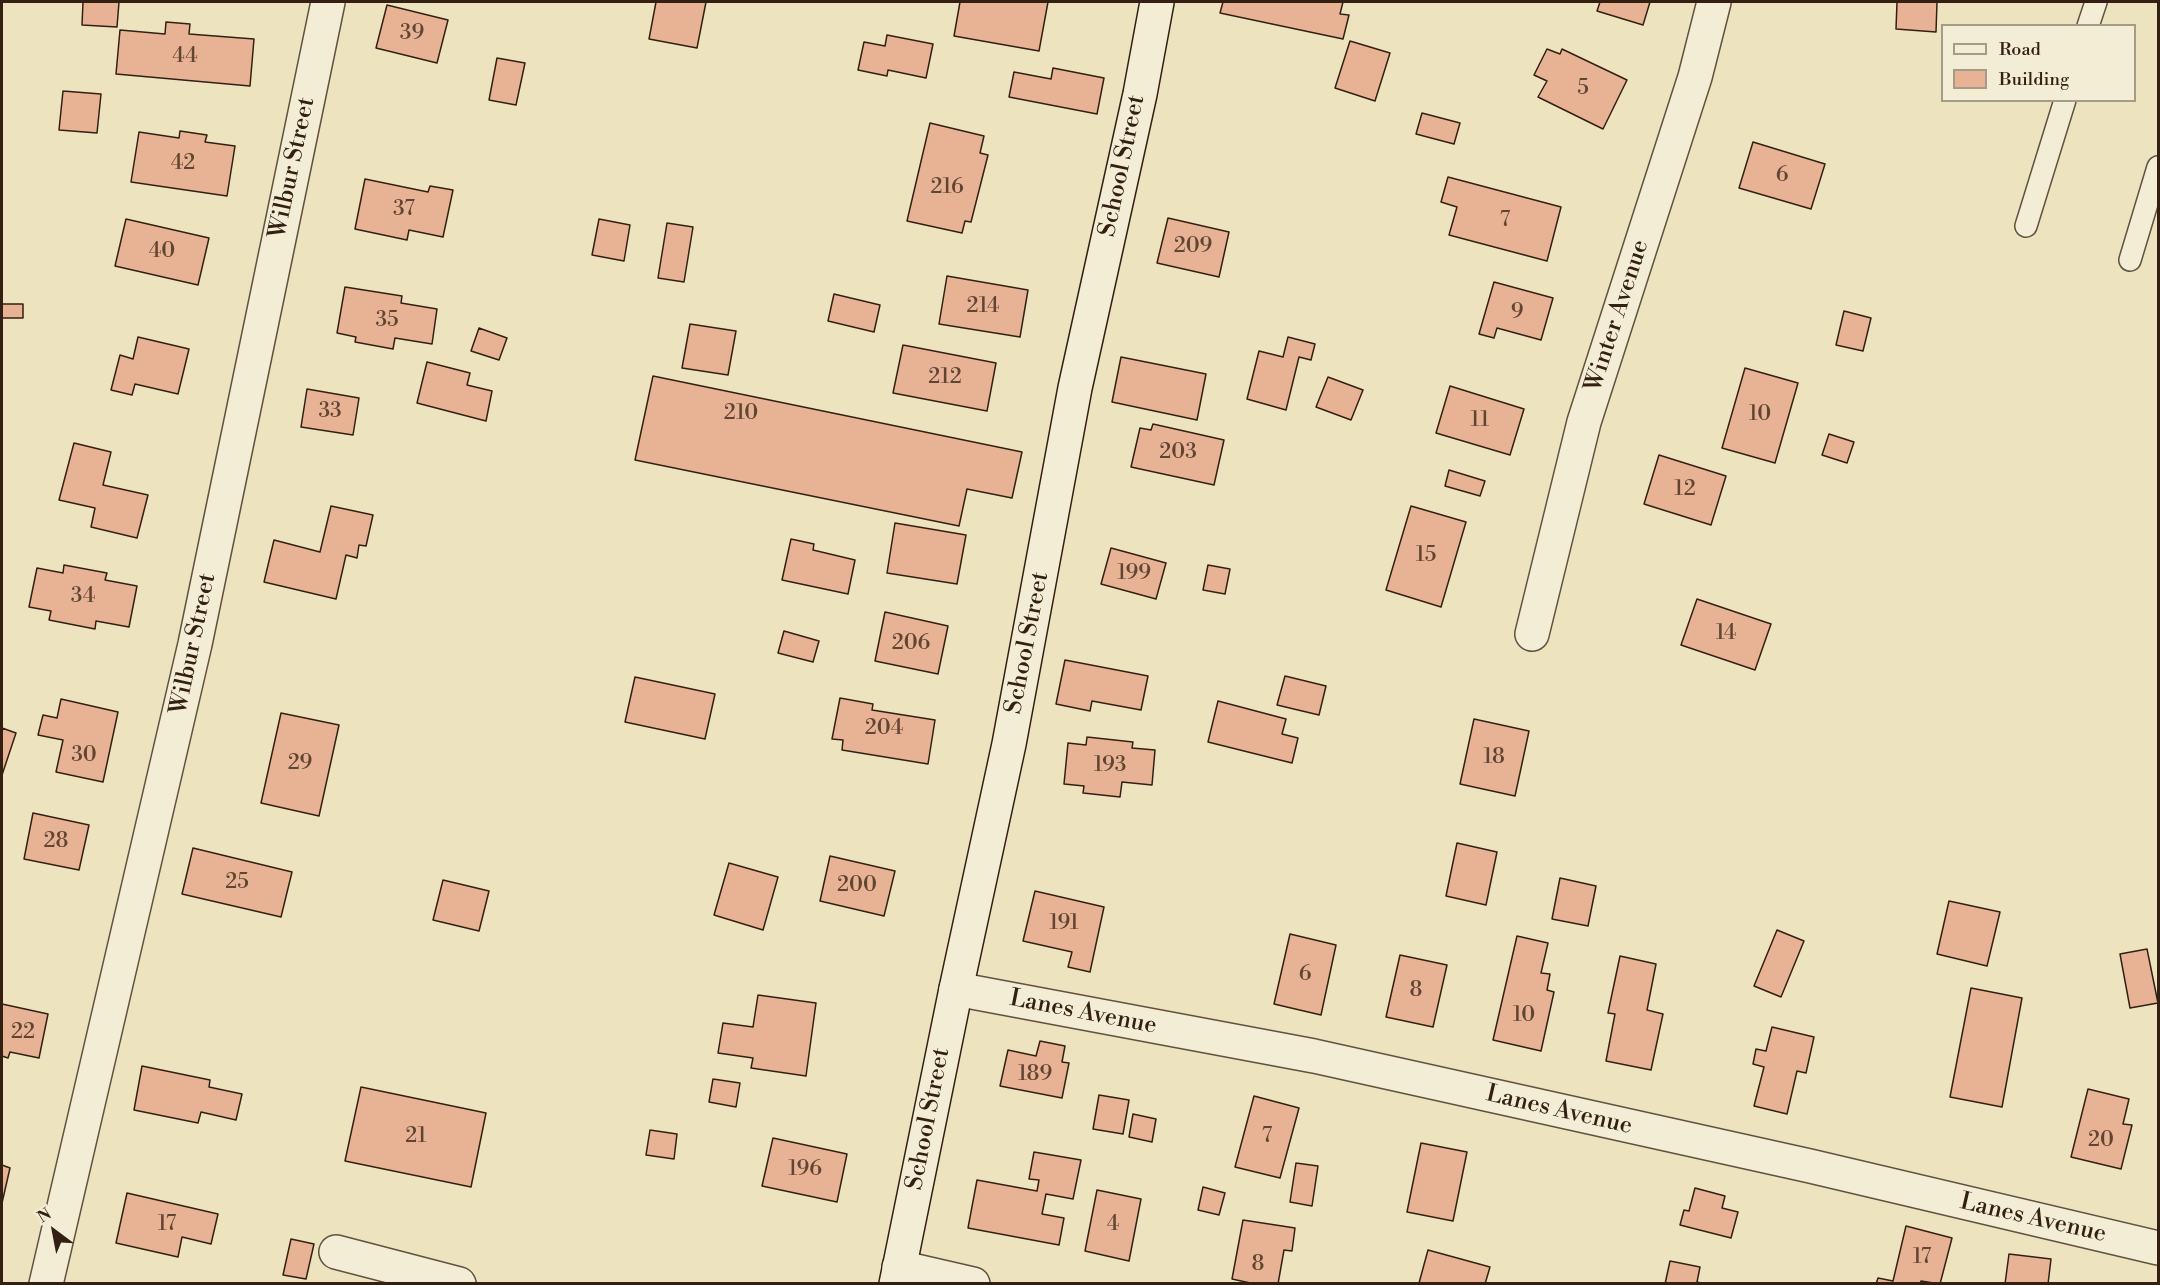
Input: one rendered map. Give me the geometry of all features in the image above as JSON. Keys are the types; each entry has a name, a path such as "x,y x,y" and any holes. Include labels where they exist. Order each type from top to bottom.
{"street":[{"name":"Wilbur Street","path":"46,1284 195,644 328,2"},
{"name":"School Street","path":"898,1275 1009,744 1075,388 1137,105 1157,2"},
{"name":"Winter Avenue","path":"1532,634 1584,422 1695,77 1714,2"},
{"name":"Lanes Avenue","path":"956,989 1314,1056 1787,1161 2158,1248"},
{"path":"336,1252 459,1284"},
{"path":"898,1275 973,1284"}],"lane":[{"path":"2089,24 2096,2"},
{"path":"2026,226 2064,102"},
{"path":"2130,260 2158,167"}],"building":[{"path":"83,2 119,2 117,27 82,25"},
{"path":"656,2 706,2 697,48 649,39"},
{"path":"960,2 1048,2 1039,51 954,36"},
{"path":"1223,2 1343,2 1340,14 1349,15 1343,39 1220,13"},
{"path":"1600,2 1650,2 1643,25 1597,11"},
{"path":"1897,2 1937,2 1936,32 1896,29"},
{"path":"387,5 448,20 437,63 376,48"},
{"path":"166,22 190,24 189,34 254,39 250,86 116,74 120,30 165,34"},
{"path":"887,35 933,44 926,78 888,70 887,76 858,70 864,42 885,46"},
{"path":"1350,41 1390,53 1375,101 1335,88"},
{"path":"1547,49 1560,54 1562,49 1627,80 1603,129 1538,97 1547,81 1534,75"},
{"path":"497,58 525,63 516,105 489,100"},
{"path":"1053,68 1104,78 1097,114 1009,97 1014,72 1051,79"},
{"path":"63,91 101,94 97,133 59,130"},
{"path":"1422,113 1460,123 1454,144 1416,134"},
{"path":"930,123 984,136 980,153 988,155 971,222 965,221 962,233 907,221"},
{"path":"180,131 207,135 205,142 235,146 227,196 131,182 139,132 179,138"},
{"path":"1753,142 1825,164 1811,209 1739,188"},
{"path":"1448,177 1561,207 1547,261 1449,235 1457,207 1441,202"},
{"path":"365,179 428,192 430,186 453,190 443,237 409,230 407,240 355,229"},
{"path":"1168,218 1229,232 1219,277 1157,263"},
{"path":"126,219 209,238 198,285 115,266"},
{"path":"599,219 630,225 624,261 592,255"},
{"path":"667,223 693,227 684,282 658,278"},
{"path":"947,276 1028,290 1020,337 939,324"},
{"path":"1494,282 1553,298 1541,340 1497,328 1494,338 1479,334"},
{"path":"345,287 402,296 401,303 437,309 432,344 395,338 393,349 355,342 356,337 337,333"},
{"path":"834,294 880,305 874,332 828,321"},
{"path":"2,304 23,304 23,318 2,318"},
{"path":"1844,311 1871,318 1863,351 1836,345"},
{"path":"690,324 736,331 728,375 682,368"},
{"path":"479,328 507,338 499,360 471,351"},
{"path":"138,337 189,349 178,394 135,384 132,395 111,390 120,355 133,359"},
{"path":"1288,337 1315,344 1311,360 1299,357 1286,410 1247,399 1259,351 1283,357"},
{"path":"903,345 996,363 987,411 893,393"},
{"path":"1121,357 1206,374 1197,420 1112,402"},
{"path":"427,362 470,373 467,385 492,391 486,421 417,403"},
{"path":"1745,368 1798,383 1775,463 1722,448"},
{"path":"653,376 1022,452 1012,498 967,489 959,526 635,460"},
{"path":"1328,377 1363,390 1351,420 1316,407"},
{"path":"1450,386 1524,409 1510,455 1436,433"},
{"path":"307,389 359,398 353,435 301,427"},
{"path":"1153,424 1224,440 1214,485 1131,467 1140,428 1151,430"},
{"path":"1829,434 1854,442 1847,463 1822,455"},
{"path":"74,443 111,452 103,485 148,495 137,538 91,527 95,508 59,500"},
{"path":"1659,455 1726,476 1711,525 1644,504"},
{"path":"1449,470 1485,481 1480,496 1445,486"},
{"path":"331,506 373,515 366,546 359,545 357,558 346,555 336,599 264,582 274,540 320,552"},
{"path":"1411,506 1466,522 1441,607 1386,590"},
{"path":"895,523 966,535 957,584 887,573"},
{"path":"791,539 814,544 813,550 855,560 848,594 782,580"},
{"path":"1111,548 1166,563 1156,599 1101,584"},
{"path":"64,565 107,573 105,580 137,586 129,627 96,621 95,629 49,620 51,611 29,607 37,568 63,573"},
{"path":"1208,565 1230,569 1225,594 1203,590"},
{"path":"1697,599 1771,624 1755,670 1681,645"},
{"path":"885,612 948,626 938,674 875,661"},
{"path":"784,631 819,641 813,662 778,653"},
{"path":"1065,660 1148,676 1141,710 1092,701 1090,711 1056,704"},
{"path":"1285,676 1326,686 1319,715 1277,705"},
{"path":"635,677 715,694 705,739 625,722"},
{"path":"840,698 873,704 872,710 935,720 928,764 842,750 843,740 832,739"},
{"path":"61,699 118,712 103,782 56,772 63,740 38,735 43,715 57,718"},
{"path":"1218,701 1286,719 1282,734 1298,738 1292,763 1208,742"},
{"path":"281,713 339,725 319,816 261,803"},
{"path":"1474,719 1529,731 1515,796 1460,784"},
{"path":"2,728 16,733 2,775"},
{"path":"1087,737 1133,742 1132,748 1155,750 1152,785 1122,782 1120,797 1083,793 1084,786 1064,784 1068,743 1086,745"},
{"path":"33,813 89,825 79,870 24,859"},
{"path":"1457,843 1497,852 1486,905 1446,896"},
{"path":"193,848 292,872 281,917 182,894"},
{"path":"830,856 895,871 884,916 820,901"},
{"path":"729,863 778,877 763,930 714,915"},
{"path":"1560,878 1596,886 1588,926 1552,919"},
{"path":"443,880 489,891 479,931 433,920"},
{"path":"1035,891 1104,907 1090,972 1068,967 1072,952 1023,941"},
{"path":"1949,901 2000,912 1987,966 1937,954"},
{"path":"1777,930 1804,941 1781,997 1754,986"},
{"path":"1290,934 1336,945 1321,1015 1274,1004"},
{"path":"1517,936 1548,943 1541,973 1550,974 1547,990 1554,992 1541,1051 1493,1040"},
{"path":"2147,949 2158,1003 2130,1008 2120,954"},
{"path":"1400,955 1447,965 1433,1027 1386,1017"},
{"path":"1620,956 1656,964 1647,1010 1663,1014 1651,1070 1606,1061 1615,1014 1608,1013"},
{"path":"1971,988 2022,998 2002,1107 1950,1097"},
{"path":"758,995 816,1003 806,1076 751,1068 753,1058 718,1053 723,1023 753,1027"},
{"path":"2,1004 48,1014 39,1058 10,1052 8,1058 2,1056"},
{"path":"1772,1027 1814,1037 1806,1073 1797,1071 1787,1114 1754,1106 1764,1067 1753,1064 1756,1049 1766,1051"},
{"path":"1040,1041 1065,1046 1062,1062 1069,1063 1062,1098 1000,1086 1008,1050 1036,1056"},
{"path":"142,1066 210,1080 209,1087 242,1094 236,1120 201,1112 198,1123 134,1110"},
{"path":"713,1079 740,1083 736,1107 709,1102"},
{"path":"361,1087 486,1113 471,1187 345,1161"},
{"path":"2088,1089 2129,1099 2123,1124 2132,1125 2121,1169 2071,1157"},
{"path":"1099,1095 1129,1100 1123,1134 1093,1129"},
{"path":"1254,1096 1299,1108 1280,1178 1235,1167"},
{"path":"1133,1114 1156,1119 1152,1142 1129,1137"},
{"path":"650,1130 677,1134 674,1159 646,1155"},
{"path":"773,1138 847,1154 837,1202 762,1186"},
{"path":"1421,1143 1467,1152 1453,1221 1407,1212"},
{"path":"1034,1152 1081,1160 1073,1199 1046,1194 1042,1214 1064,1218 1059,1245 968,1228 977,1180 1037,1191 1039,1180 1029,1179"},
{"path":"1296,1163 1318,1166 1312,1206 1290,1202"},
{"path":"2,1165 10,1168 2,1203"},
{"path":"1203,1187 1225,1193 1219,1215 1198,1210"},
{"path":"1695,1188 1725,1196 1722,1208 1738,1212 1731,1238 1680,1225 1684,1210 1689,1211"},
{"path":"1097,1190 1141,1199 1129,1261 1085,1251"},
{"path":"127,1193 218,1214 211,1244 182,1237 178,1257 116,1243"},
{"path":"1243,1220 1295,1228 1292,1251 1284,1250 1278,1284 1255,1284 1232,1279"},
{"path":"1906,1226 1952,1238 1940,1284 1921,1281 1920,1284 1876,1284 1878,1278 1893,1281"},
{"path":"291,1239 314,1244 306,1279 283,1275"},
{"path":"1428,1250 1490,1267 1485,1284 1419,1283"},
{"path":"2009,1254 2051,1259 2048,1284 2005,1284"},
{"path":"1670,1261 1700,1267 1697,1282 1705,1284 1665,1284"}]}
